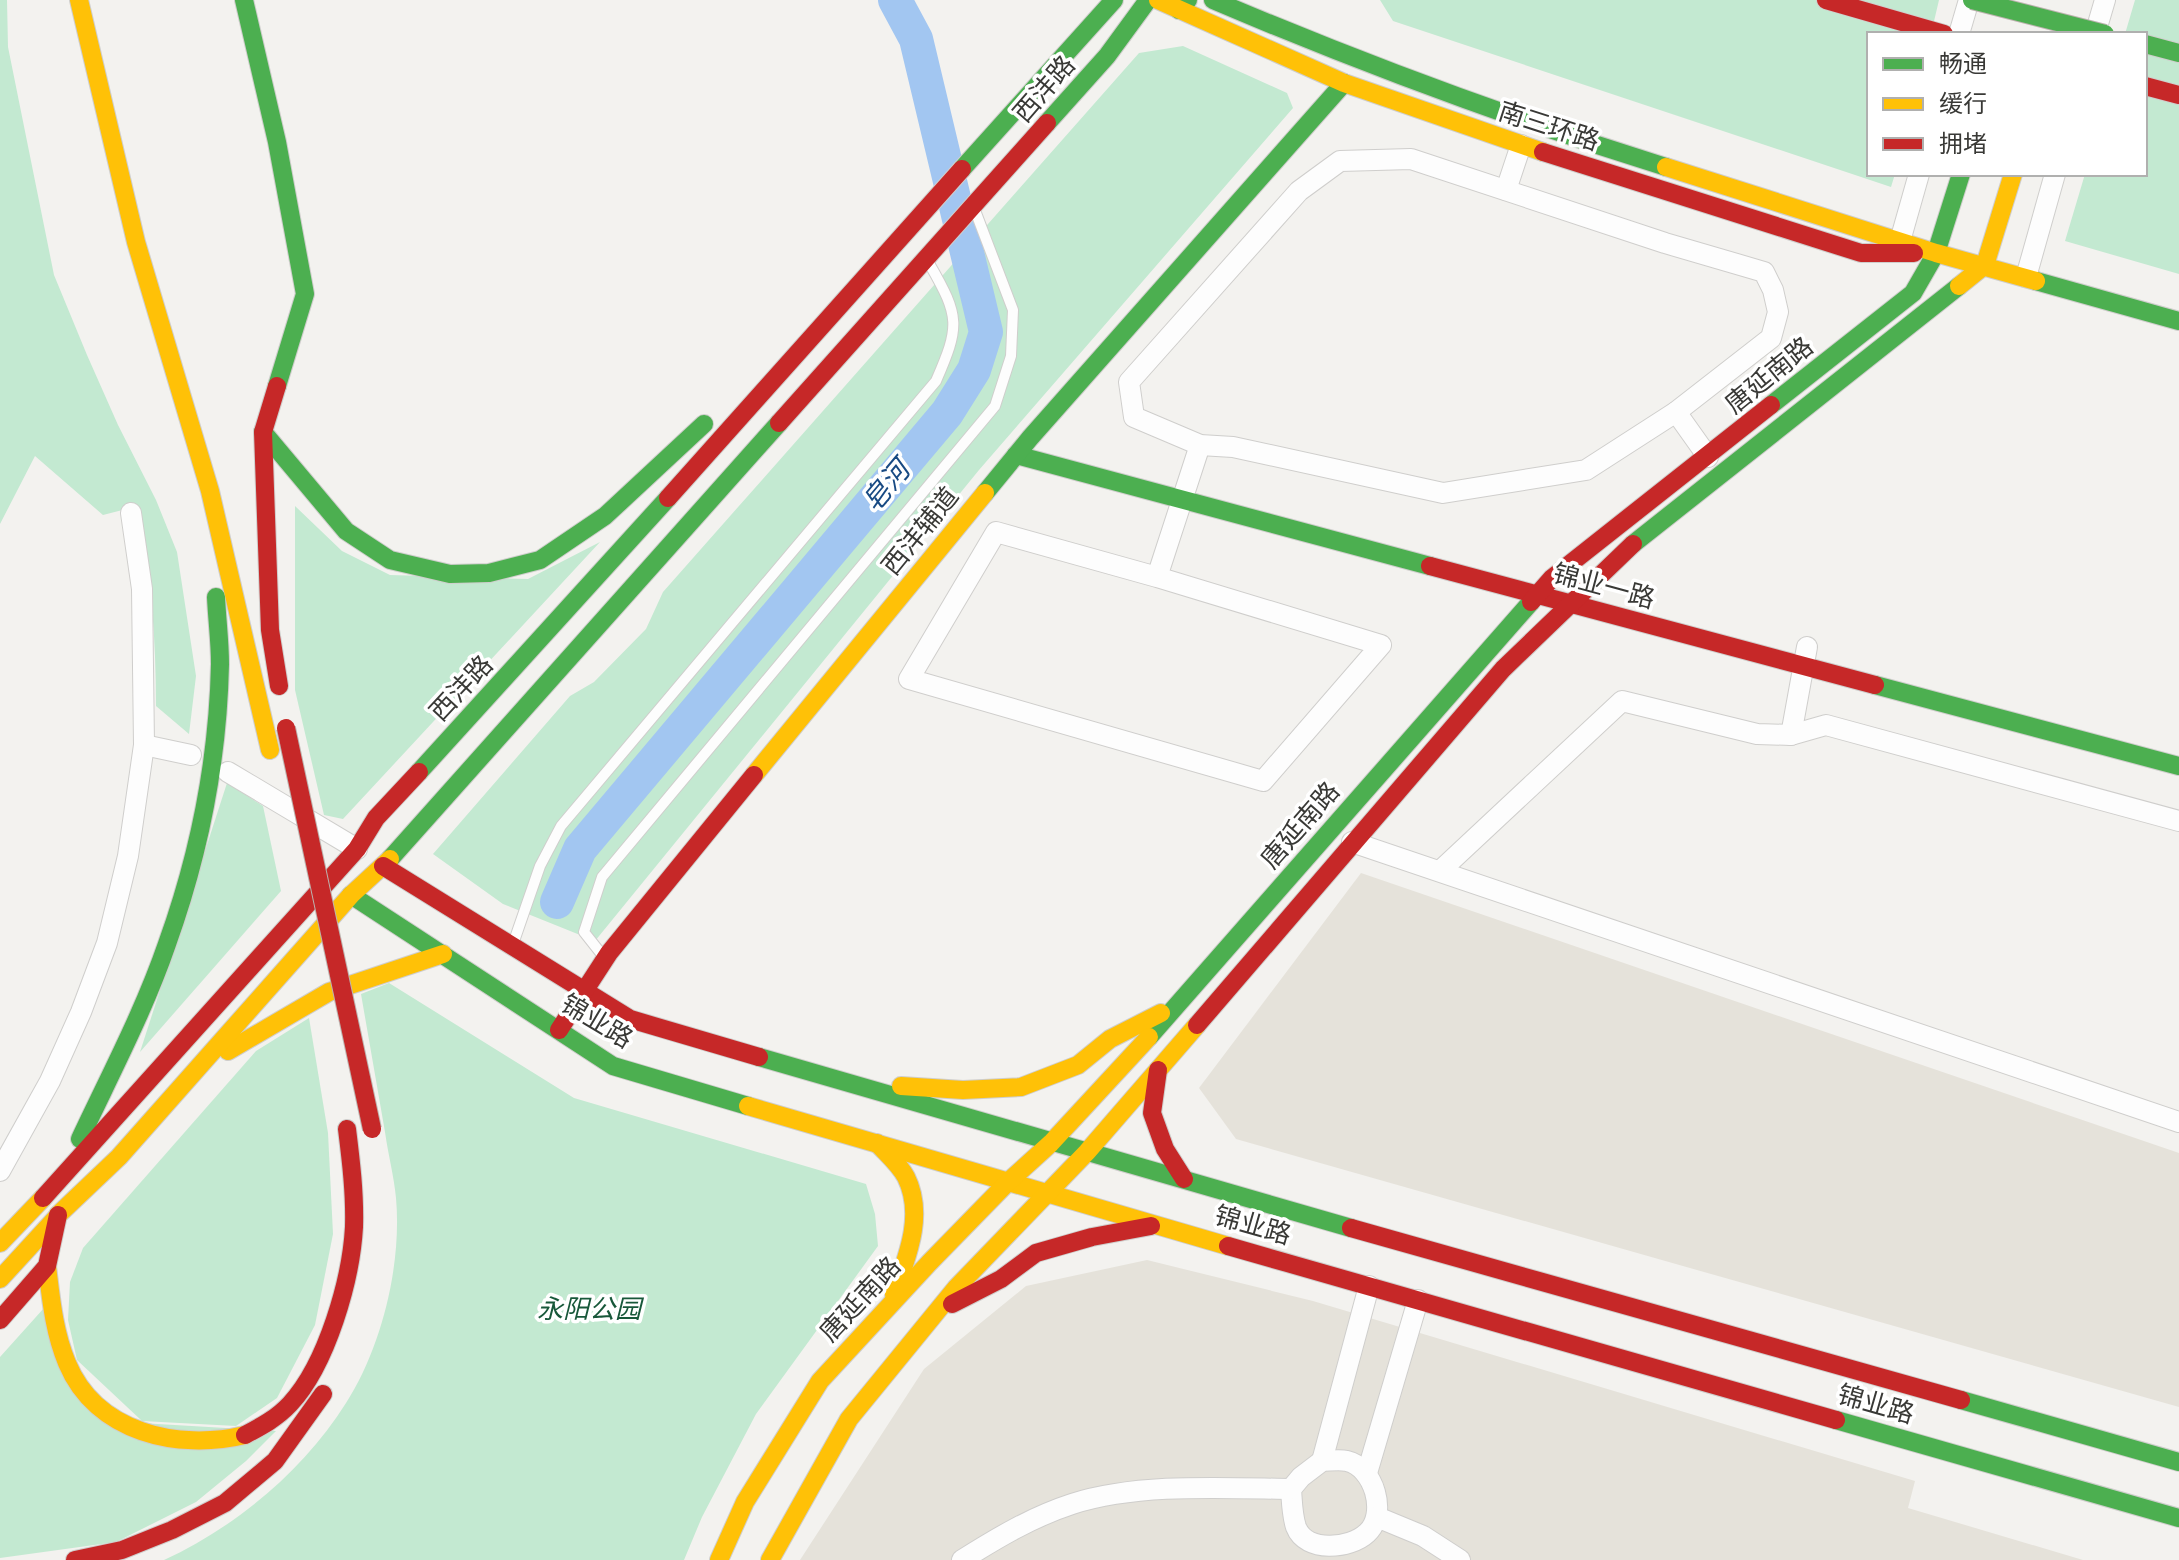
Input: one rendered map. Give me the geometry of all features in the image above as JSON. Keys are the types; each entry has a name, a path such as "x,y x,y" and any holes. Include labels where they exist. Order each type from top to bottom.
{"main road":[{"path":"79,0 136,242 210,491 286,828"},
{"path":"244,0 277,142 305,294 263,432 270,630 284,714 372,1136"},
{"name":"西沣路","path":"0,1243 357,849 376,818 496,689 1114,0"},
{"name":"西沣路","path":"927,259 1107,56 1148,0"},
{"name":"南三环路","path":"1158,0 1184,5 1344,83 1521,145 1861,253 1936,253"},
{"name":"南三环路","path":"1213,0 1317,44 1561,134 1936,253 2179,321"},
{"path":"1826,0 1937,32"},
{"path":"1970,0 2097,32"},
{"path":"2003,23 2009,0"},
{"path":"2057,32 2066,0"},
{"path":"2147,45 2179,53"},
{"name":"西沣辅道","path":"559,1030 605,960 1016,455 1037,439 1344,83"},
{"path":"2147,87 2179,95"},
{"name":"唐延南路","path":"719,1560 745,1502 820,1381 1008,1182 1051,1143 1177,1005 1538,594 1545,576 1708,457 1913,293 1936,253 1960,176"},
{"path":"1985,265 2012,176"},
{"path":"742,388 890,250"},
{"path":"0,1279 58,1215 119,1157 351,895 383,866 927,259"},
{"name":"唐延南路","path":"770,1560 849,1419 936,1312 1087,1152 1503,669 1619,555 1985,265"},
{"path":"263,432 346,531 390,560 450,574 489,573 540,560 605,516 719,410"},
{"name":"锦业一路","path":"1016,455 1186,485 1569,603 1805,652 2179,766"},
{"path":"64,1175 153,983 181,903 204,806 220,663 210,491"},
{"name":"锦业一路","path":"1545,576 1660,609"},
{"path":"2060,715 2179,747"},
{"name":"锦业路","path":"383,866 630,1019 845,1082 918,1110 1184,1179 2179,1462"},
{"path":"299,890 325,1014"},
{"name":"锦业路","path":"351,895 613,1066 877,1143 908,1146 1047,1194 2179,1518"},
{"path":"197,1069 329,992 443,954"},
{"path":"845,1082 963,1090 1021,1087 1078,1065 1110,1039 1177,1005"},
{"path":"1158,1070 1152,1113 1165,1149 1184,1179"},
{"path":"58,1215 47,1266 53,1314 65,1356 85,1393 123,1424 157,1439 192,1442 228,1440 261,1428 291,1403 318,1358 337,1308 352,1245 354,1186 346,1122"},
{"path":"877,1143 906,1177 915,1209 910,1246 890,1305"},
{"path":"14,1205 43,1198"},
{"path":"936,1312 1001,1279 1036,1253 1092,1237 1157,1225"},
{"path":"0,1320 47,1266"},
{"path":"75,1560 122,1550 172,1530 225,1503 275,1461 330,1382"}],"street":[{"path":"1960,32 1970,0"},
{"path":"2096,32 2105,0"},
{"path":"1506,190 1521,145"},
{"path":"1411,159 1764,272 1773,290 1778,312 1771,338 1676,412 1586,470 1443,493 1233,447 1200,445 1134,417 1129,382 1299,191 1340,161 1411,159"},
{"path":"1900,241 1918,176"},
{"path":"2026,277 2054,176"},
{"path":"1676,412 1708,457"},
{"path":"1157,577 1200,445"},
{"path":"0,1171 50,1081 81,1012 107,943 128,856 144,745 142,589 131,513"},
{"path":"996,532 1157,577 1381,645 1263,781 909,679 996,532"},
{"path":"1791,735 1805,652"},
{"path":"1440,871 1622,701 1757,734 1791,735 1826,725 2179,821"},
{"path":"144,745 191,755"},
{"path":"228,772 357,849"},
{"path":"1352,842 2179,1122"},
{"path":"1322,1461 1369,1286"},
{"path":"1367,1473 1418,1300"},
{"path":"1322,1461 1348,1461 1367,1473 1375,1493 1377,1517 1368,1532 1350,1543 1329,1546 1308,1541 1297,1529 1291,1489 1301,1477 1322,1461"},
{"path":"962,1560 1010,1530 1072,1504 1137,1492 1291,1489"},
{"path":"1377,1517 1423,1536 1460,1560"}],"lane":[{"path":"605,960 584,932 602,877 995,406 1011,356 1013,310 974,207"},
{"path":"512,946 540,866 561,826 936,381 954,337 952,302 927,259"}],"shaded area":[{"path":"1361,873 2179,1153 2179,1407 1236,1139 1199,1088"},
{"path":"1147,1260 1313,1301 1915,1481 1908,1508 2083,1560 800,1560 924,1369 1026,1286"}],"green space":[{"path":"0,0 7,0 8,47 54,275 177,552 196,676 189,734 156,706 152,606 138,506 103,515 35,456 0,524"},
{"path":"1380,0 1939,0 1931,32 1867,32 1867,176 1894,176 1891,187 1393,21"},
{"path":"2135,0 2179,0 2179,274 2065,241 2084,176 2147,176 2147,32 2126,32"},
{"path":"1183,46 1287,93 1293,108 979,470 595,941 503,904 433,854 570,696 594,682 646,629 663,592 1139,53"},
{"path":"295,506 342,551 390,575 528,579 600,542 343,819 324,815 295,690"},
{"path":"227,783 263,806 281,891 140,1052"},
{"name":"永阳公园","path":"389,983 574,1098 866,1184 875,1214 878,1246 756,1414 702,1517 684,1560 164,1560 217,1531 289,1473 329,1428 359,1381 370,1357 387,1304 397,1223 394,1182 361,994"},
{"path":"309,1018 328,1133 333,1234 315,1325 277,1398 236,1426 142,1421 77,1360 68,1320 70,1282 83,1248 256,1051"},
{"path":"44,1308 106,1421 276,1431 246,1461 196,1502 116,1542 0,1558 0,1357"}],"waterway":[{"name":"皂河","path":"557,902 580,849 947,413 974,370 986,332 916,39 895,0"}],"traffic: fast":[{"path":"244,0 277,142 305,294 277,386"},
{"path":"962,169 1114,0"},
{"path":"1047,123 1107,56 1148,0"},
{"path":"1179,10 1188,0"},
{"path":"1213,0 1437,89 1666,167"},
{"path":"1972,0 2097,32"},
{"path":"2147,45 2179,53"},
{"path":"985,493 1344,83"},
{"path":"1771,405 1913,293 1936,253 1960,176"},
{"path":"2036,281 2179,321"},
{"path":"1633,544 1959,286"},
{"path":"390,859 779,423"},
{"path":"263,432 346,531 390,560 450,574 489,573 540,560 605,516 704,424"},
{"path":"1016,455 1430,566"},
{"path":"419,772 668,498"},
{"path":"80,1139 158,969 197,841 211,771 218,700 220,656 216,597"},
{"path":"1149,1037 1531,602"},
{"path":"1875,685 2179,766"},
{"path":"351,895 613,1066 748,1106"},
{"path":"759,1057 1351,1228"},
{"path":"1961,1400 2179,1462"},
{"path":"1836,1420 2179,1518"}],"traffic: slow":[{"path":"79,0 136,242 210,491 270,750"},
{"path":"1158,0 1344,83 1543,152"},
{"path":"1666,167 1936,253 2036,281"},
{"path":"1959,286 1985,265 2012,176"},
{"path":"754,775 985,493"},
{"path":"58,1215 119,1157 351,895 390,859"},
{"path":"228,1051 329,992 443,954"},
{"path":"901,1086 963,1090 1021,1087 1078,1065 1110,1039 1161,1013"},
{"path":"770,1560 849,1419 956,1288 1087,1152 1197,1025"},
{"path":"719,1560 745,1502 820,1381 929,1263 1051,1143 1149,1037"},
{"path":"748,1106 1228,1246"},
{"path":"877,1143 906,1177 914,1206 912,1236 894,1294"},
{"path":"0,1243 43,1198"},
{"path":"0,1279 56,1218"},
{"path":"47,1266 54,1315 67,1363 80,1387 98,1406 118,1421 167,1438 193,1440 245,1435"}],"traffic: jam":[{"path":"1826,0 1937,32"},
{"path":"2147,87 2179,95"},
{"path":"779,423 1047,123"},
{"path":"1543,152 1861,253 1914,253"},
{"path":"668,498 962,169"},
{"path":"277,386 263,432 270,630 279,686"},
{"path":"1531,602 1552,578 1771,405"},
{"path":"1197,1025 1503,669 1633,544"},
{"path":"1430,566 1875,685"},
{"path":"286,728 372,1129"},
{"path":"43,1198 357,849 376,818 419,772"},
{"path":"559,1030 609,953 754,775"},
{"path":"383,866 630,1019 759,1057"},
{"path":"1158,1070 1152,1113 1165,1149 1184,1179"},
{"path":"245,1435 290,1404 315,1367 335,1320 348,1271 354,1227 347,1129"},
{"path":"0,1320 47,1266 58,1215"},
{"path":"952,1304 1001,1279 1036,1253 1092,1237 1151,1226"},
{"path":"1351,1228 1961,1400"},
{"path":"1228,1246 1836,1420"},
{"path":"75,1560 122,1550 172,1530 225,1503 275,1461 323,1394"}]}
